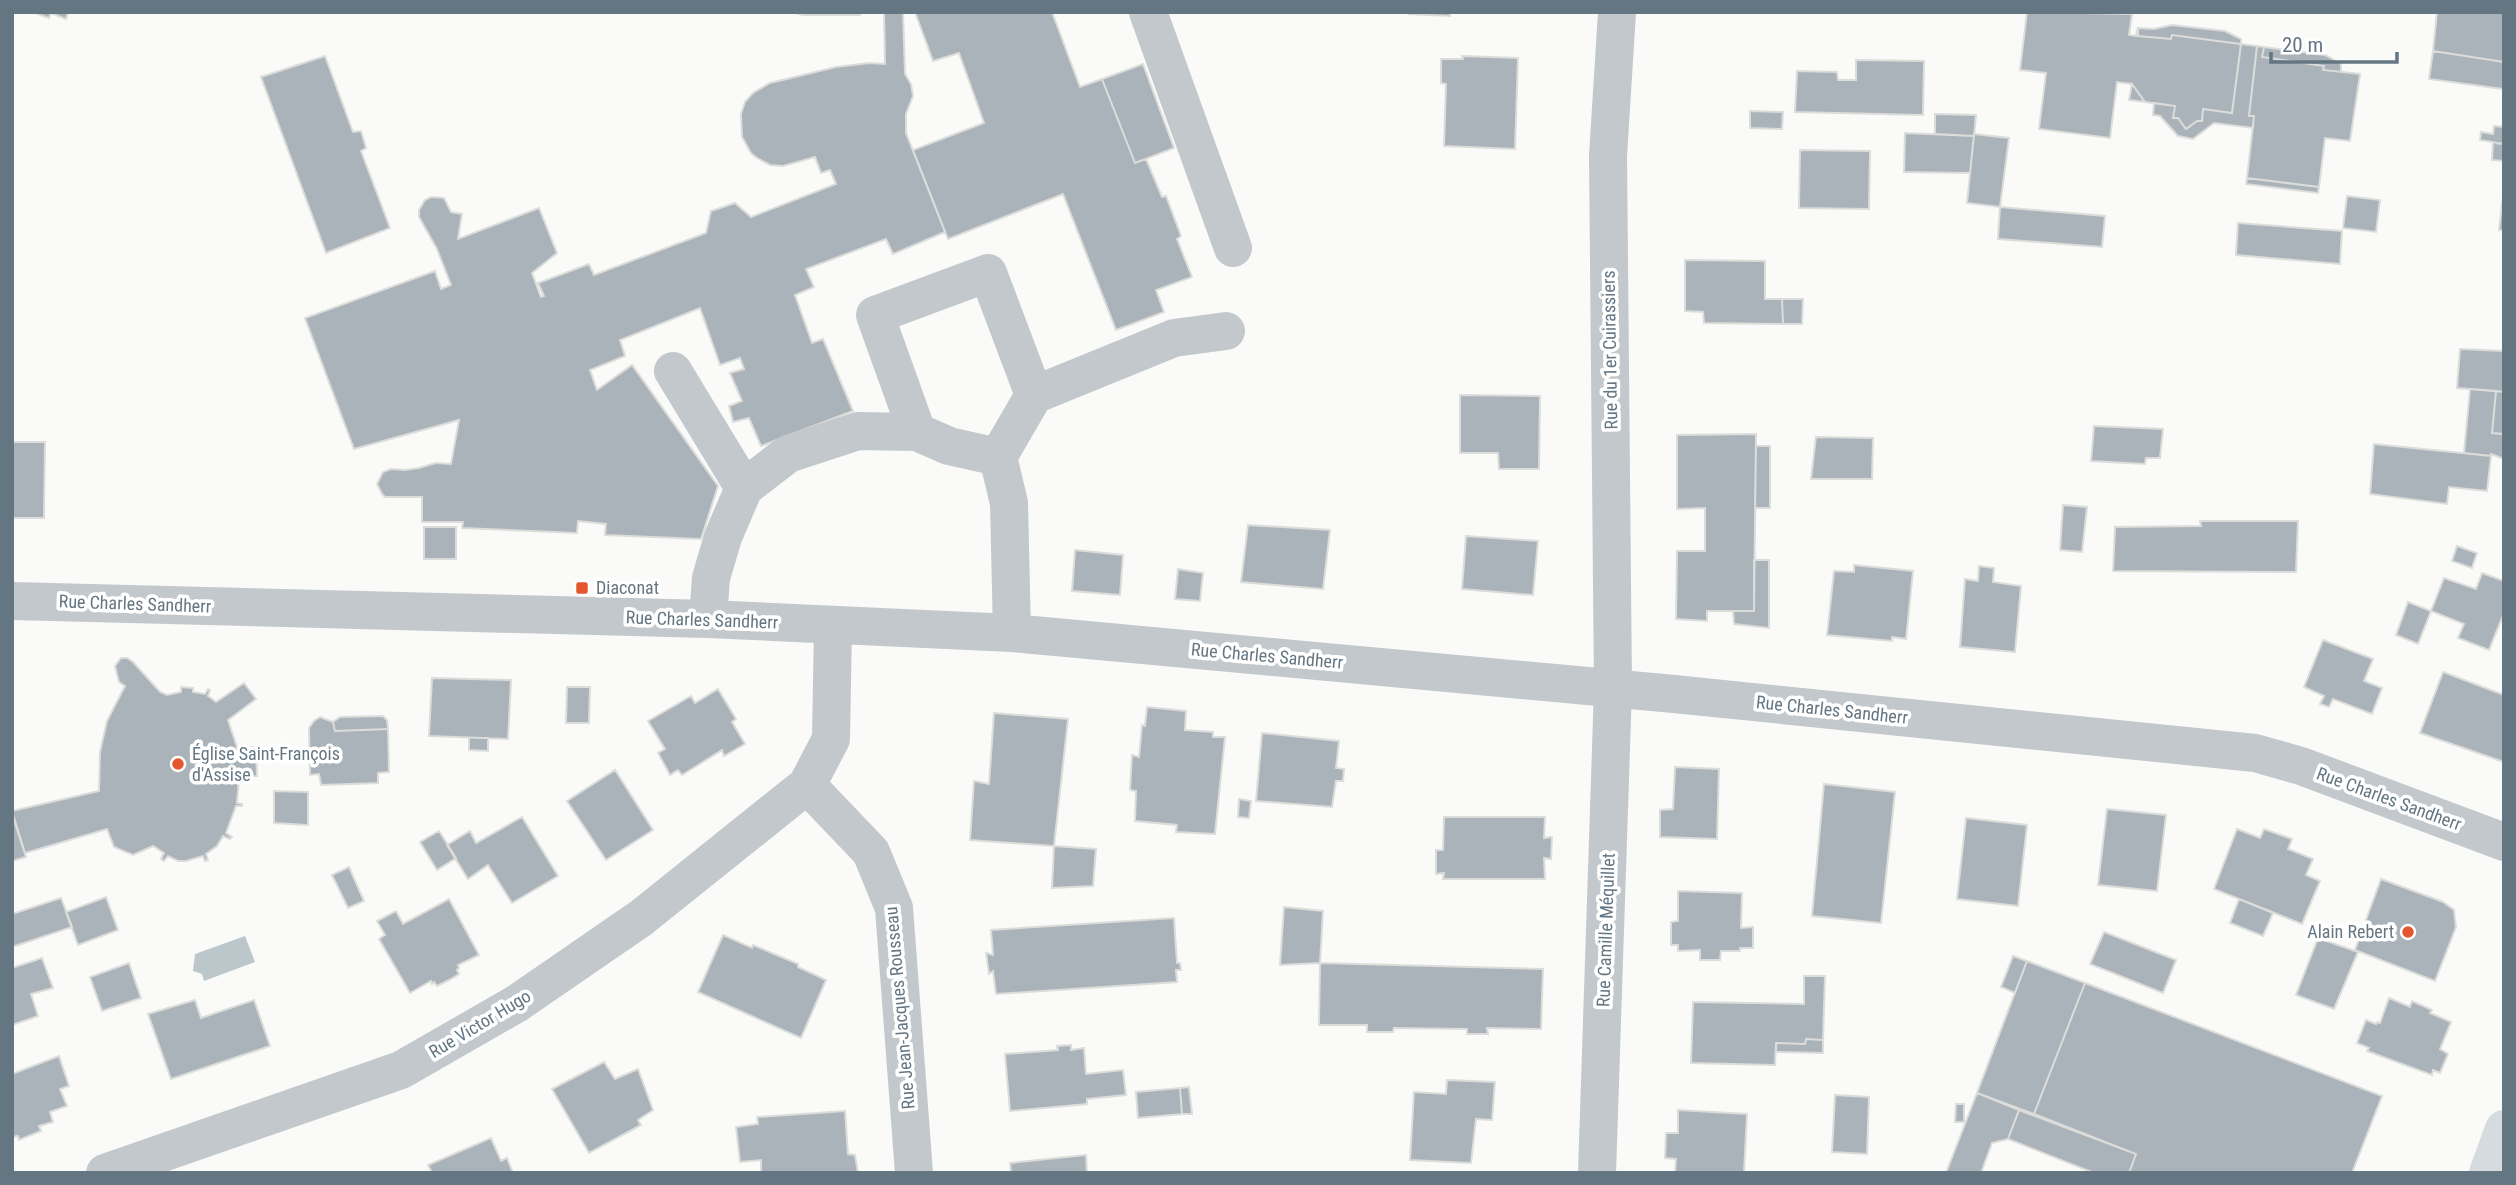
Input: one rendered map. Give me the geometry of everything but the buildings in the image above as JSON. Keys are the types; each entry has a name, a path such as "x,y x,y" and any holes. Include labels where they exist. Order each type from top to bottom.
{"main road":[{"path":"2488,1173 2504,1129"}],"street":[{"path":"1148,12 1233,248"},
{"name":"Rue du 1er Cuirassiers","path":"1613,688 1608,156 1616,12"},
{"path":"917,432 875,315 988,273 1034,395"},
{"path":"1012,633 1009,503 998,457 1034,395 1174,338 1226,331"},
{"path":"674,371 744,488"},
{"path":"708,619 714,568 723,537 744,488 788,454 858,431 917,432 949,446 998,457"},
{"name":"Rue Charles Sandherr","path":"12,601 708,619 1012,633 1613,688 2255,753 2301,766 2504,842"},
{"path":"807,785 831,739 833,626"},
{"name":"Rue Camille Méquillet","path":"1597,1173 1613,688"},
{"name":"Rue Victor Hugo","path":"105,1173 401,1070 516,1004 642,918 807,785"},
{"name":"Rue Jean-Jacques Rousseau","path":"807,785 871,852 894,908 915,1173"}],"shaded area":[{"path":"245,936 255,962 204,981 202,974 193,971 195,954"}],"place":[{"name":"Diaconat","path":"582,588"},
{"name":"Église Saint-François d'Assise","path":"178,764"},
{"name":"Alain Rebert","path":"2408,932"}]}
